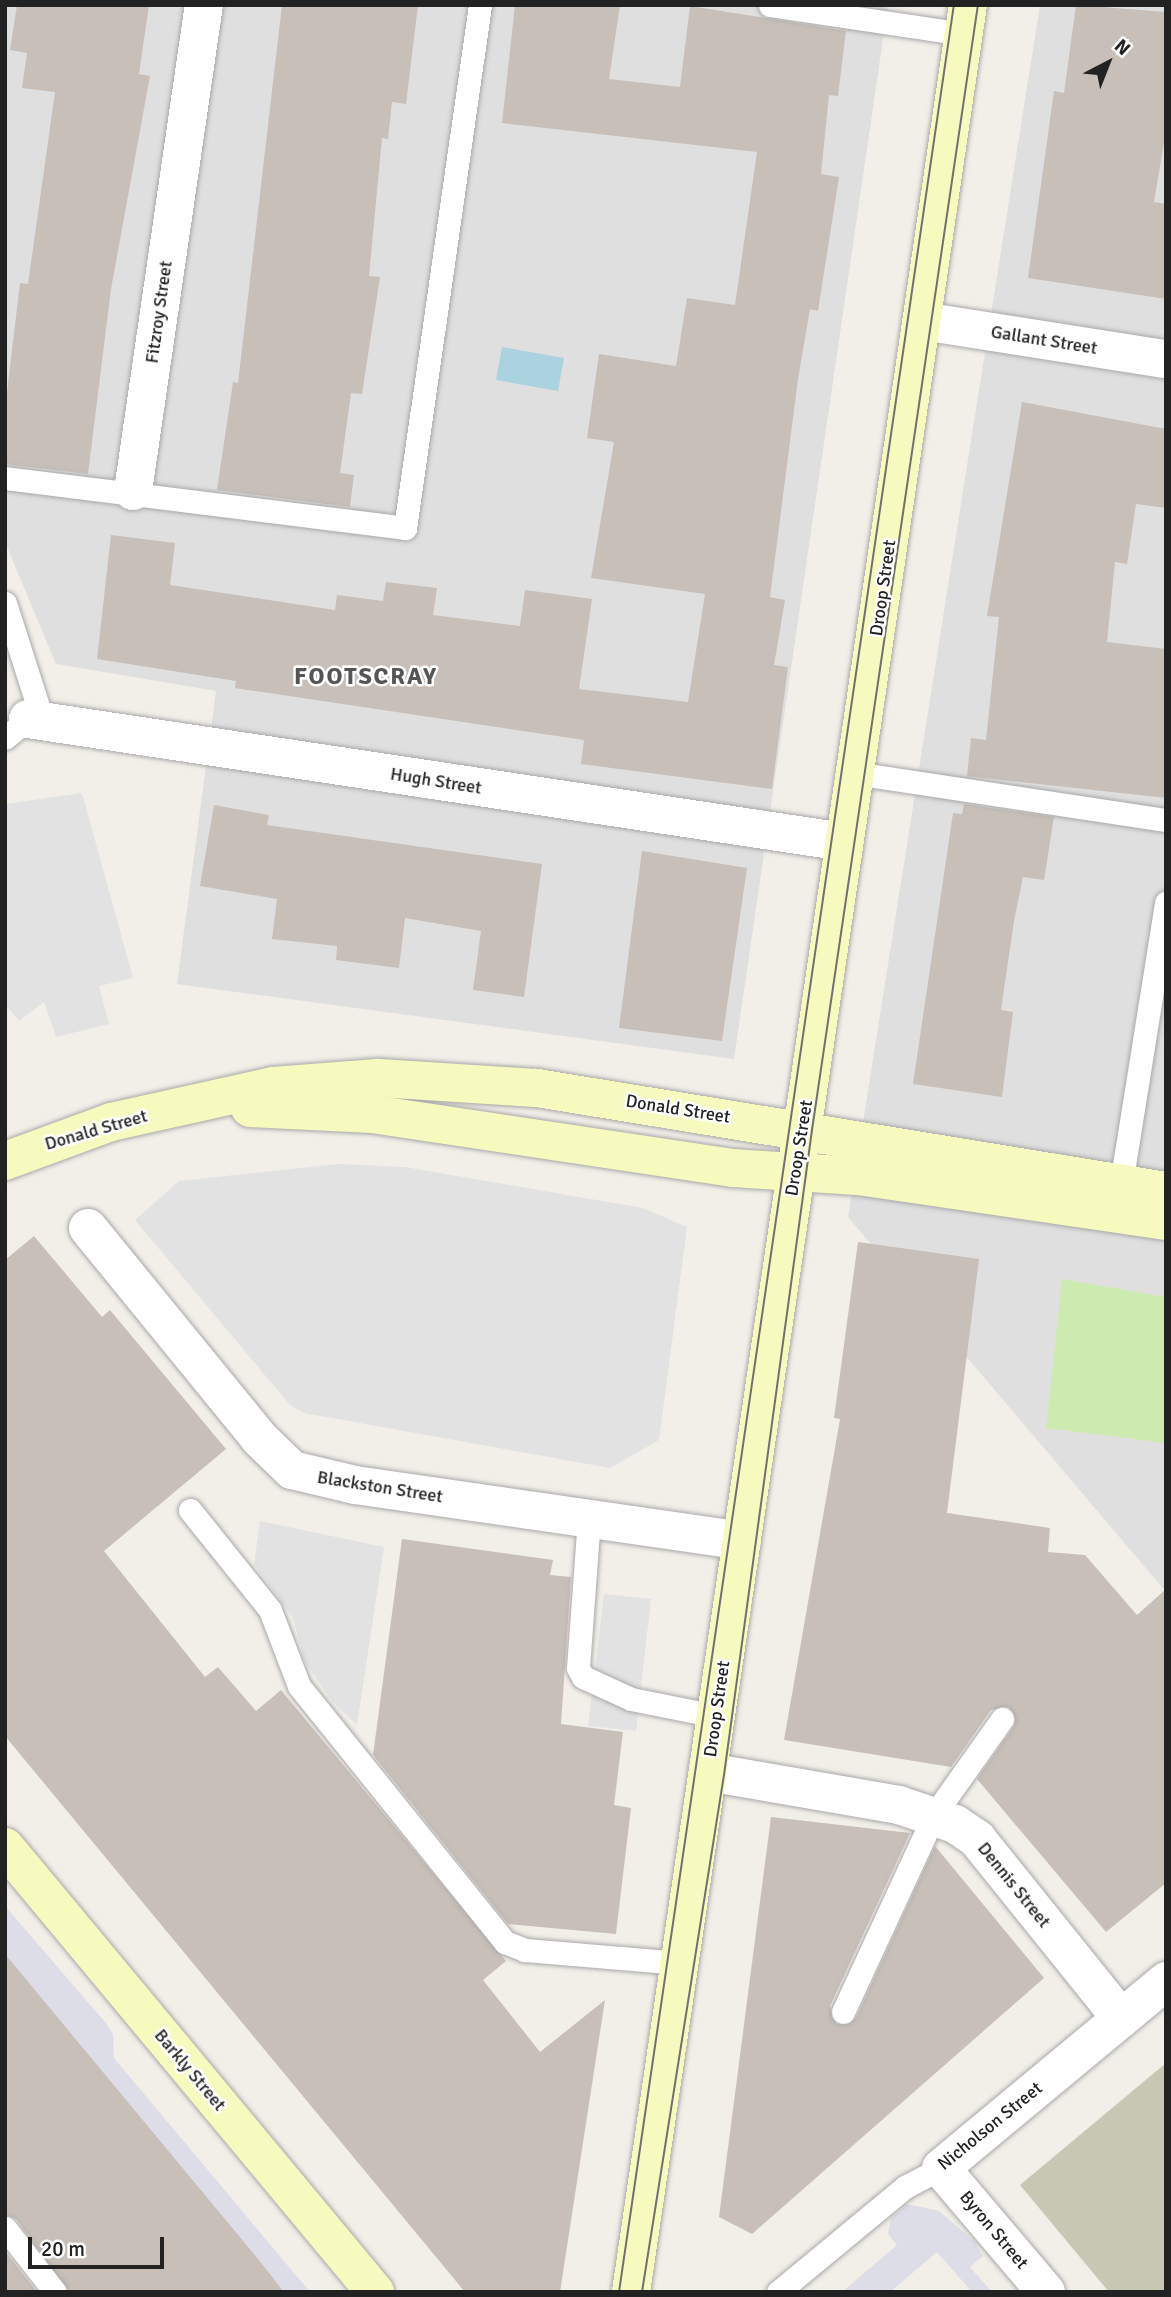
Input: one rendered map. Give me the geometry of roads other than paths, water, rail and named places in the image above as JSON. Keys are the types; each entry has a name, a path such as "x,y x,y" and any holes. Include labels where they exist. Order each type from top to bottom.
{"street":[{"name":"Fitzroy Street","path":"133,492 204,5"},
{"name":"Droop Street","path":"631,2292 966,20"},
{"name":"Gallant Street","path":"922,321 1166,359"},
{"name":"Hugh Street","path":"26,726 844,842"},
{"name":"Donald Street","path":"5,1161 111,1122 273,1086 378,1078 537,1088 801,1129 1166,1191"},
{"name":"Donald Street","path":"188,1106 372,1114 1166,1221"},
{"name":"Blackston Street","path":"88,1228 259,1438 292,1469 355,1485 741,1541"},
{"name":"Dennis Street","path":"708,1772 934,1815 977,1839 1121,2018"},
{"name":"Barkly Street","path":"5,1847 376,2292"},
{"name":"Nicholson Street","path":"941,2168 1166,1981"},
{"name":"Byron Street","path":"941,2168 1046,2292"}],"lane":[{"path":"5,478 405,528 480,5"},
{"path":"770,5 966,20"},
{"path":"5,603 26,726"},
{"path":"855,773 1166,820"},
{"path":"1121,1184 1166,902"},
{"path":"190,1510 270,1610 299,1686 505,1942 525,1950 680,1963"},
{"path":"589,1518 578,1668 583,1677 631,1699 716,1716"},
{"path":"843,2012 934,1815 1002,1719"},
{"name":"Nicholson Street","path":"778,2292 905,2187 941,2168"},
{"path":"5,2228 55,2292"}],"water":[{"path":"502,347 564,358 558,391 496,380"}],"tram line":[{"path":"619,2292 954,5"},
{"path":"642,2292 724,1775 812,1130 978,5"}],"district":[{"name":"FOOTSCRAY","path":"366,677"}]}
